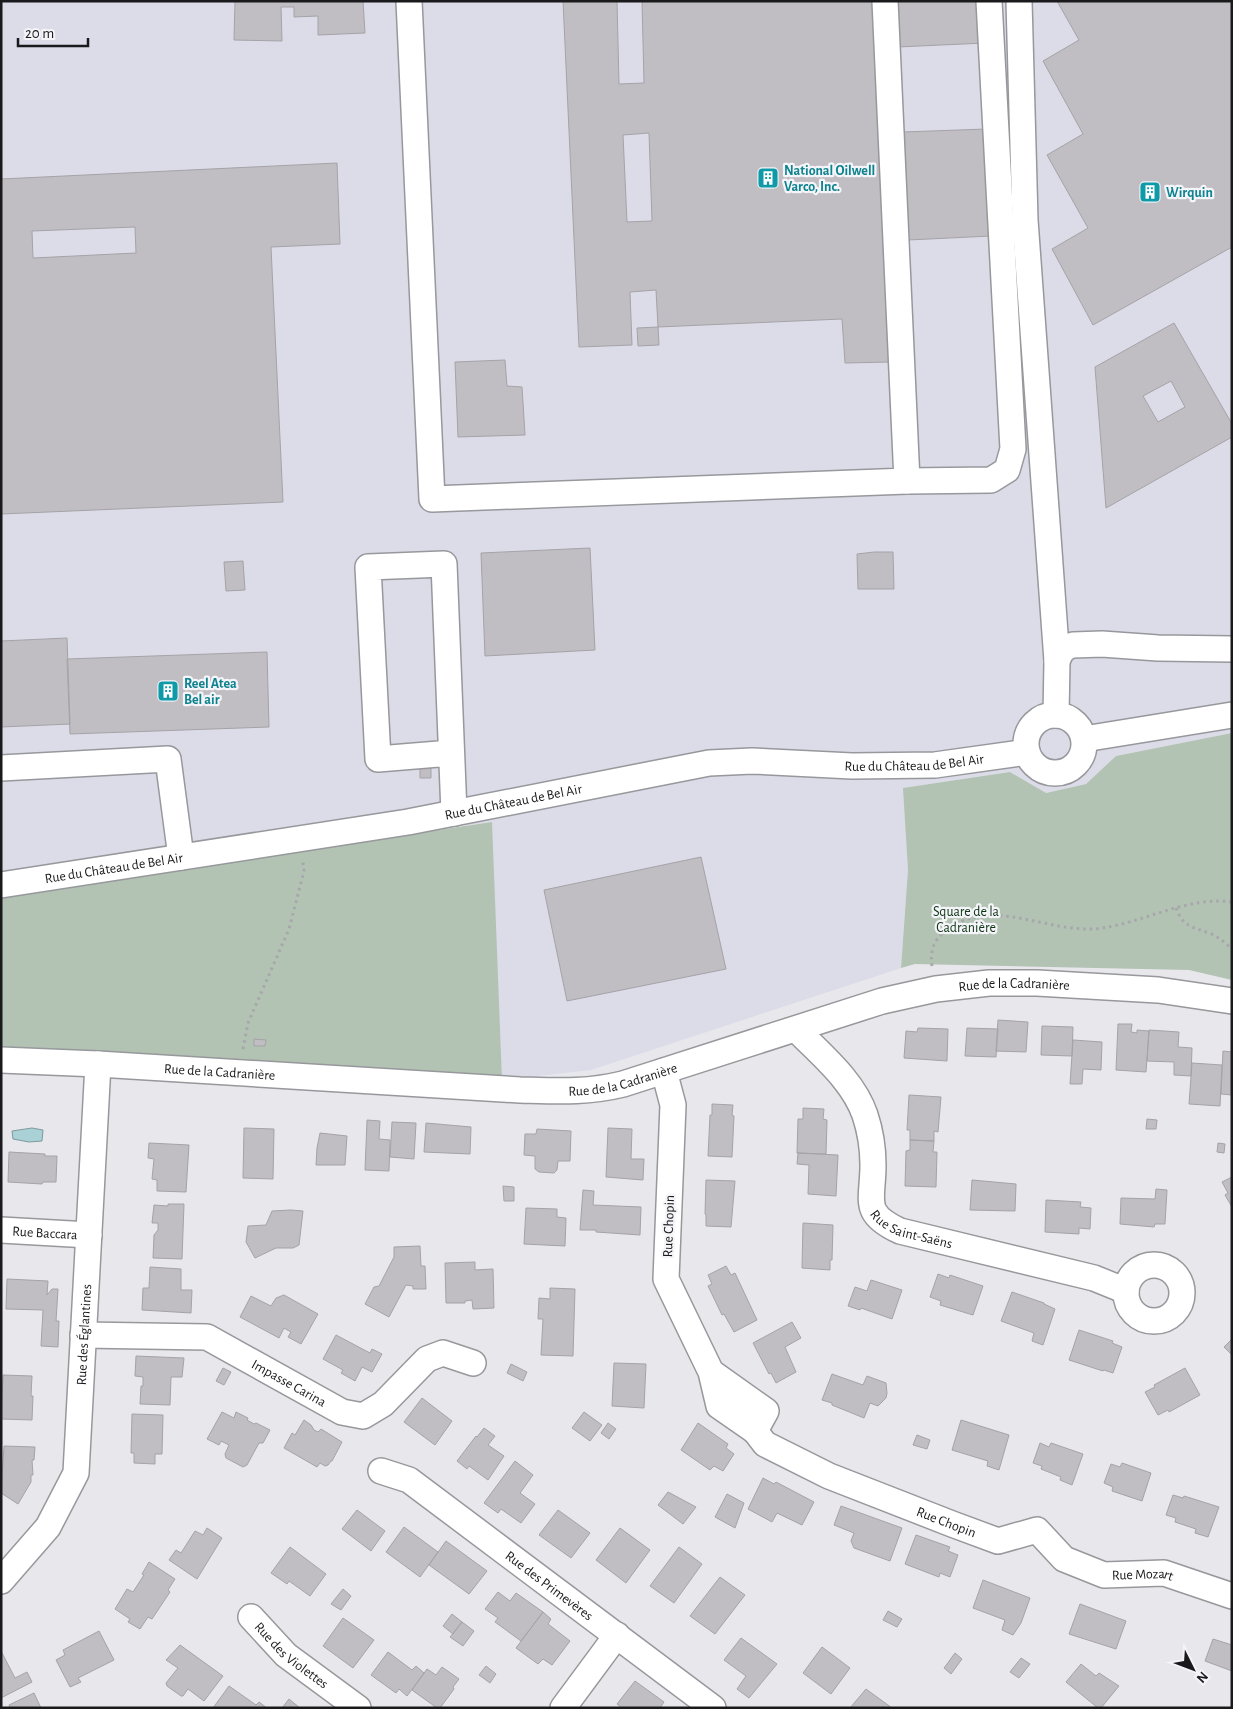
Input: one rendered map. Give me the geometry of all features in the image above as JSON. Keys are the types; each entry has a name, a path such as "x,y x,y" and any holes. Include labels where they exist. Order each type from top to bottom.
{"street":[{"path":"408,1 432,499 907,481 990,480 1007,470 1013,449 989,1"},
{"path":"885,1 907,481"},
{"path":"1019,1 1025,220 1057,661 1056,715"},
{"path":"451,754 378,759 368,567 444,564 454,813"},
{"path":"1057,661 1061,652 1073,645 1102,644 1158,648 1232,649"},
{"path":"1084,739 1232,714"},
{"path":"1056,715 1064,716 1078,725 1084,739 1084,750 1080,761 1072,769 1062,774 1051,774 1040,770 1032,762 1027,752 1026,744 1030,729 1041,718 1056,715"},
{"name":"Rue du Château de Bel Air","path":"1,885 408,822 709,763 752,761 852,766 935,765 1027,752"},
{"path":"1,768 168,759 181,857"},
{"name":"Rue de la Cadranière","path":"1,1060 576,1092 600,1090 622,1084 882,1001 936,989 989,984 1037,983 1158,990 1232,1001"},
{"name":"Rue Saint-Saëns","path":"796,1029 844,1079 865,1115 870,1134 873,1164 870,1196 876,1216 886,1224 900,1231 1094,1278 1126,1290"},
{"name":"Rue des Églantines","path":"1,1581 48,1527 76,1473 98,1064"},
{"name":"Rue Chopin","path":"664,1071 673,1105 666,1279 711,1372 719,1406 755,1430 765,1444 829,1476 998,1541 1036,1530"},
{"name":"Rue Baccara","path":"1,1230 89,1235"},
{"name":"Impasse Carina","path":"83,1335 207,1337 342,1412 363,1416 382,1404 427,1359 443,1353 473,1363"},
{"name":"Rue des Primevères","path":"381,1471 408,1480 713,1708"},
{"name":"Rue Mozart","path":"1036,1530 1064,1559 1104,1575 1164,1573 1232,1596"},
{"name":"Rue des Violettes","path":"251,1618 286,1654 358,1708"},
{"path":"563,1708 617,1635"}],"path":[{"path":"238,1073 248,1023 289,930 304,871 298,839"},
{"path":"936,989 931,959 932,948 939,936 959,922 985,915 1009,916 1068,928 1088,930 1103,928 1204,902 1232,902"},
{"path":"1176,908 1183,921 1189,926 1210,933 1232,949"}],"shaded area":[{"path":"1,1 1232,1 1232,733 1116,756 1086,784 1045,793 1010,772 904,788 908,870 901,968 591,1070 502,1080 491,822 1,894"}],"green space":[{"name":"Square de la Cadranière","path":"1232,733 1232,980 1189,970 915,964 901,968 908,870 903,788 1010,772 1046,793 1086,784 1116,756"},
{"path":"492,822 502,1080 1,1048 1,894"}],"water":[{"path":"32,1128 43,1130 42,1141 29,1142 13,1139 12,1131"}],"building":[{"path":"235,1 363,1 365,33 318,35 318,16 294,17 294,7 281,7 282,41 234,40"},
{"name":"National Oilwell Varco, Inc.","path":"563,1 617,1 619,84 644,83 642,1 882,1 890,362 845,363 842,319 658,327 656,290 630,292 632,345 579,347","holes":["649,133 652,221 627,222 623,135"]},
{"path":"894,1 983,1 985,43 898,47"},
{"name":"Wirquin","path":"1057,1 1232,1 1232,247 1093,325 1052,249 1088,228 1047,155 1083,134 1043,61 1079,40"},
{"path":"986,129 991,236 908,240 903,132"},
{"path":"337,163 340,244 271,247 283,502 1,514 1,179","holes":["135,227 136,253 33,258 32,231"]},
{"path":"1174,323 1232,424 1232,437 1106,508 1095,367","holes":["1171,381 1185,407 1158,422 1143,396"]},
{"path":"658,327 659,345 638,346 637,328"},
{"path":"505,360 507,386 522,387 525,435 458,437 455,362"},
{"path":"590,548 595,650 485,656 481,553"},
{"path":"893,552 894,589 858,589 857,554"},
{"path":"243,561 245,590 226,591 224,562"},
{"path":"67,638 70,724 1,727 1,641"},
{"name":"Reel Atea Bel air","path":"267,652 269,727 70,734 67,659"},
{"path":"420,766 431,766 431,778 420,778"},
{"path":"701,857 726,969 567,1001 544,890"},
{"path":"998,1020 1028,1022 1026,1052 996,1051"},
{"path":"1118,1024 1132,1024 1131,1032 1137,1033 1137,1030 1149,1031 1146,1072 1116,1070"},
{"path":"1042,1026 1073,1027 1072,1056 1041,1055"},
{"path":"918,1028 948,1029 947,1061 904,1058 906,1031 917,1032"},
{"path":"967,1028 998,1029 996,1057 965,1056"},
{"path":"1149,1030 1179,1032 1178,1047 1192,1048 1191,1076 1174,1075 1174,1062 1147,1061"},
{"path":"254,1039 266,1040 265,1046 254,1046"},
{"path":"1073,1040 1102,1042 1101,1070 1083,1069 1082,1084 1070,1084"},
{"path":"1223,1051 1232,1052 1232,1095 1221,1094"},
{"path":"1192,1063 1222,1065 1220,1106 1189,1104"},
{"path":"909,1095 941,1097 938,1132 934,1131 934,1141 910,1140 910,1130 907,1130"},
{"path":"712,1104 733,1105 732,1157 708,1156"},
{"path":"803,1108 824,1109 823,1119 827,1120 826,1154 797,1153 798,1119 803,1119"},
{"path":"1147,1119 1157,1120 1156,1129 1146,1129"},
{"path":"367,1120 380,1121 379,1139 390,1140 389,1171 365,1170"},
{"path":"392,1122 416,1123 414,1159 390,1157"},
{"path":"426,1123 471,1127 470,1154 424,1152"},
{"path":"244,1128 274,1129 273,1179 243,1178"},
{"path":"608,1128 632,1129 631,1159 644,1159 643,1180 606,1177"},
{"path":"537,1129 571,1131 570,1161 558,1161 557,1170 554,1173 539,1172 535,1169 535,1156 524,1155 525,1134 536,1134"},
{"path":"320,1133 347,1136 345,1165 316,1165"},
{"path":"910,1140 934,1141 933,1152 937,1152 936,1187 905,1186 906,1151 910,1150"},
{"path":"149,1143 189,1145 186,1192 157,1191 157,1180 152,1179 154,1159 148,1158"},
{"path":"1218,1143 1225,1144 1224,1153 1217,1152"},
{"path":"9,1152 57,1156 56,1182 43,1182 42,1184 8,1182"},
{"path":"798,1153 838,1155 836,1196 808,1194 809,1165 797,1164"},
{"path":"1232,1177 1232,1207 1225,1195 1228,1193 1222,1182"},
{"path":"706,1180 735,1181 731,1227 706,1226"},
{"path":"972,1180 1016,1184 1015,1211 970,1210"},
{"path":"503,1186 514,1187 514,1201 504,1201"},
{"path":"1156,1189 1167,1190 1165,1224 1155,1224 1154,1227 1120,1224 1121,1198 1155,1199"},
{"path":"583,1190 594,1191 593,1205 641,1207 640,1235 580,1230"},
{"path":"1046,1200 1081,1202 1080,1207 1091,1208 1090,1229 1079,1228 1079,1234 1045,1232"},
{"path":"168,1204 184,1204 182,1259 153,1258 154,1235 158,1230 158,1223 152,1223 154,1205 168,1206"},
{"path":"526,1208 557,1209 557,1217 566,1218 565,1246 524,1244"},
{"path":"272,1211 303,1211 299,1245 293,1248 276,1248 255,1258 246,1242 248,1226 266,1225"},
{"path":"803,1223 833,1225 830,1270 802,1268"},
{"path":"420,1246 421,1266 425,1266 426,1289 413,1289 413,1286 406,1285 389,1317 365,1304 374,1287 379,1286 394,1257 394,1247"},
{"path":"475,1262 475,1270 493,1269 494,1308 473,1309 472,1300 465,1301 465,1303 446,1303 445,1263"},
{"path":"726,1266 731,1275 735,1273 757,1320 734,1332 724,1314 722,1315 708,1286 712,1284 708,1275"},
{"path":"150,1267 181,1269 181,1290 192,1290 191,1313 142,1310 143,1288 149,1288"},
{"path":"938,1274 949,1278 950,1275 983,1286 973,1315 940,1305 941,1301 930,1297"},
{"path":"7,1279 48,1281 47,1295 52,1289 58,1289 56,1321 59,1321 58,1347 41,1346 43,1310 6,1309"},
{"path":"871,1280 902,1290 892,1319 861,1308 860,1310 848,1306 855,1287 867,1291"},
{"path":"550,1288 575,1289 573,1356 541,1355 543,1319 538,1319 539,1298 550,1299"},
{"path":"1012,1292 1044,1303 1055,1309 1043,1345 1032,1341 1034,1333 1001,1321"},
{"path":"284,1295 318,1314 301,1344 288,1337 291,1332 284,1328 279,1338 240,1317 251,1296 271,1306 276,1298"},
{"path":"792,1322 801,1338 785,1347 796,1372 776,1383 771,1373 769,1374 753,1343"},
{"path":"1079,1330 1113,1341 1112,1343 1122,1347 1113,1373 1069,1360"},
{"path":"336,1335 370,1353 372,1349 382,1354 372,1372 362,1367 355,1381 341,1373 343,1370 323,1359"},
{"path":"1232,1339 1232,1355 1224,1347"},
{"path":"136,1356 184,1358 182,1377 171,1377 170,1405 140,1404 143,1377 135,1376"},
{"path":"614,1363 646,1364 644,1408 612,1406"},
{"path":"511,1364 527,1372 523,1381 507,1373"},
{"path":"223,1368 231,1372 224,1385 216,1381"},
{"path":"1185,1368 1200,1395 1169,1412 1168,1410 1158,1415 1145,1392"},
{"path":"832,1374 863,1385 867,1376 886,1383 886,1398 878,1406 870,1403 864,1418 832,1405 832,1403 822,1400"},
{"path":"3,1375 32,1376 32,1420 1,1419"},
{"path":"422,1398 452,1421 435,1445 404,1422"},
{"path":"222,1412 234,1418 236,1412 248,1418 247,1420 254,1424 256,1423 270,1430 263,1443 259,1443 247,1465 243,1467 226,1458 225,1454 229,1445 221,1441 219,1445 207,1439"},
{"path":"584,1412 602,1425 590,1441 572,1428"},
{"path":"132,1414 163,1415 162,1454 155,1454 155,1464 134,1463 134,1453 131,1453"},
{"path":"304,1420 314,1430 318,1432 321,1429 342,1442 328,1465 325,1466 320,1463 317,1467 284,1448 292,1433 295,1435"},
{"path":"961,1420 1009,1435 999,1470 987,1466 988,1461 952,1450"},
{"path":"608,1423 616,1429 609,1439 601,1433"},
{"path":"698,1423 728,1444 726,1448 734,1454 723,1471 714,1466 710,1470 681,1450"},
{"path":"484,1428 495,1436 488,1445 504,1456 488,1480 469,1466 467,1469 457,1461"},
{"path":"917,1435 930,1440 927,1449 913,1445"},
{"path":"1040,1443 1049,1447 1051,1443 1083,1454 1072,1485 1060,1480 1061,1477 1041,1469 1042,1466 1033,1463"},
{"path":"4,1446 35,1447 34,1460 32,1460 33,1475 31,1475 31,1482 18,1504 1,1493"},
{"path":"515,1461 533,1475 520,1493 535,1504 521,1523 501,1509 498,1513 484,1503"},
{"path":"1122,1463 1151,1473 1142,1501 1112,1491 1113,1487 1104,1483 1111,1464 1120,1467"},
{"path":"763,1478 774,1484 776,1482 814,1502 802,1525 777,1513 772,1522 748,1509"},
{"path":"668,1492 696,1507 683,1524 658,1505"},
{"path":"727,1494 744,1503 735,1528 715,1517"},
{"path":"1173,1495 1183,1498 1184,1496 1219,1507 1208,1537 1195,1533 1196,1529 1175,1522 1176,1518 1166,1515"},
{"path":"841,1506 902,1528 890,1561 854,1548 851,1541 854,1533 834,1525"},
{"path":"357,1510 385,1531 371,1551 342,1529"},
{"path":"558,1510 590,1533 571,1558 539,1535"},
{"path":"404,1527 438,1552 420,1577 386,1552"},
{"path":"207,1528 222,1538 197,1579 169,1560 176,1550 181,1553 195,1531 203,1535"},
{"path":"620,1528 650,1550 626,1583 596,1560"},
{"path":"916,1535 950,1547 948,1551 958,1555 950,1577 940,1573 939,1577 905,1564"},
{"path":"446,1541 487,1571 469,1594 429,1565"},
{"path":"290,1547 326,1574 310,1596 289,1581 287,1584 271,1573"},
{"path":"679,1547 702,1564 674,1603 650,1586"},
{"path":"149,1562 175,1579 168,1590 170,1592 152,1619 148,1617 140,1629 128,1622 130,1619 115,1609 127,1589 133,1592 144,1575 142,1574"},
{"path":"720,1577 745,1595 715,1634 690,1616"},
{"path":"983,1580 1030,1598 1021,1623 1013,1635 1002,1630 1005,1620 973,1608"},
{"path":"343,1589 351,1596 341,1610 331,1604"},
{"path":"498,1592 510,1601 516,1593 543,1612 521,1641 495,1622 498,1618 485,1609"},
{"path":"1080,1604 1126,1621 1116,1649 1069,1634"},
{"path":"888,1611 902,1619 897,1627 883,1620"},
{"path":"543,1612 551,1619 548,1624 570,1641 552,1665 543,1659 538,1664 516,1648"},
{"path":"452,1614 462,1622 453,1634 443,1626"},
{"path":"343,1618 374,1640 353,1668 323,1646"},
{"path":"462,1622 474,1631 463,1646 450,1637"},
{"path":"99,1631 114,1660 78,1678 81,1682 70,1687 56,1660 65,1655 63,1650"},
{"path":"741,1638 777,1664 749,1698 737,1689 746,1676 724,1660"},
{"path":"1213,1639 1232,1645 1232,1671 1205,1661"},
{"path":"180,1645 223,1676 204,1701 188,1689 181,1696 167,1686 166,1683 178,1668 166,1660"},
{"path":"822,1647 850,1668 831,1694 803,1673"},
{"path":"1,1651 15,1678 27,1672 32,1682 1,1698"},
{"path":"388,1652 412,1670 416,1666 424,1673 407,1696 399,1689 396,1693 371,1675"},
{"path":"955,1653 962,1659 951,1674 944,1668"},
{"path":"1021,1658 1030,1664 1019,1678 1010,1672"},
{"path":"1081,1664 1096,1676 1099,1673 1119,1686 1101,1708 1098,1708 1066,1682"},
{"path":"486,1666 496,1674 490,1683 479,1675"},
{"path":"442,1667 459,1679 440,1708 437,1708 412,1690 427,1669 436,1675"},
{"path":"635,1681 664,1702 660,1708 622,1708 617,1704"},
{"path":"229,1686 256,1705 259,1702 267,1708 213,1708"},
{"path":"866,1689 892,1708 850,1708"},
{"path":"34,1693 41,1708 10,1708 9,1705"},
{"path":"289,1699 300,1708 282,1708"}],"place":[{"name":"National Oilwell Varco, Inc.","path":"768,178"},
{"name":"Wirquin","path":"1150,192"},
{"name":"Reel Atea Bel air","path":"168,691"}]}
